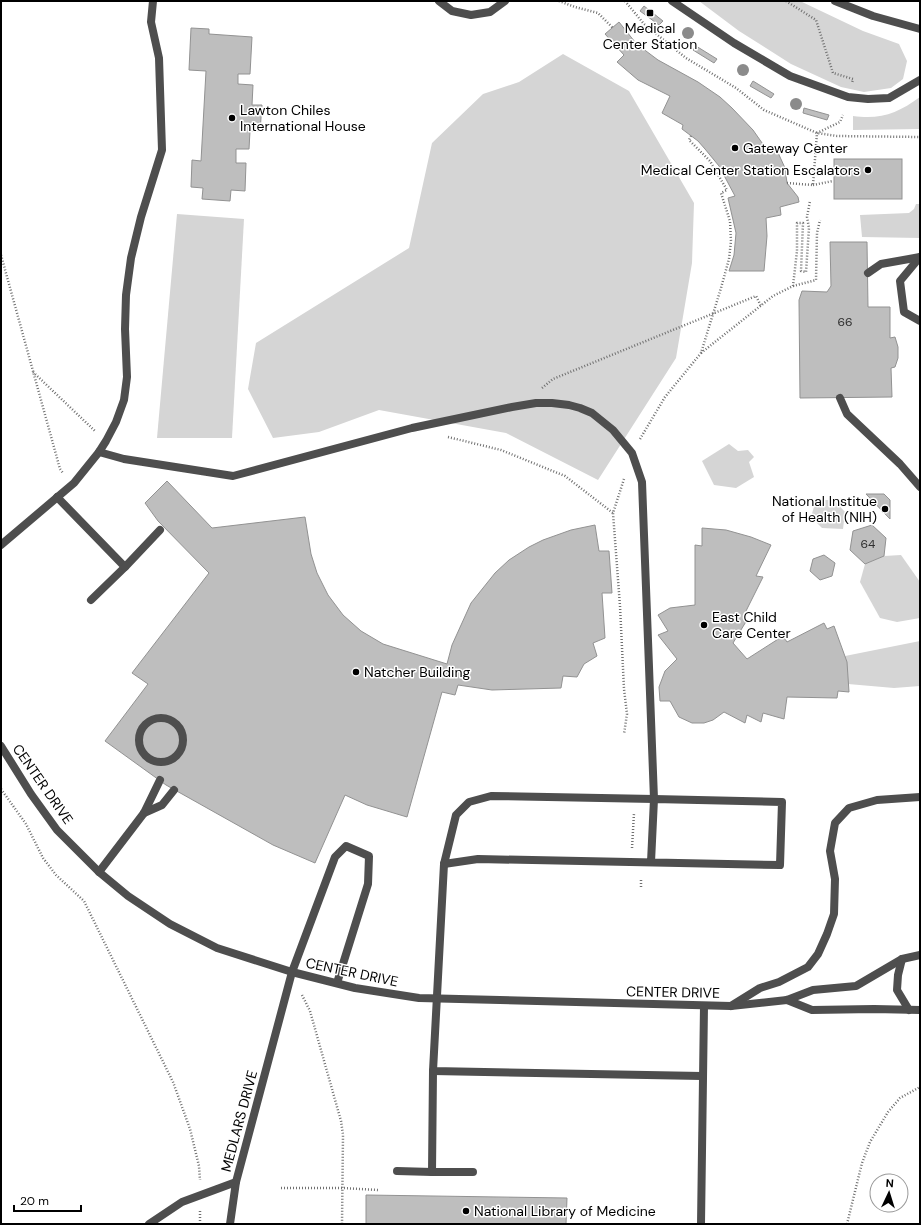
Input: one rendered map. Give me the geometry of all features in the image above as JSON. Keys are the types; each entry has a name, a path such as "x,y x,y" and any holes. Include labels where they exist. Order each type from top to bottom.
{"street":[{"path":"1,545 74,484 106,441 116,422 124,400 127,377 125,329 126,295 131,258 141,217 162,150 159,58 151,22 152,1"},
{"path":"439,1 452,11 471,15 490,12 505,1"},
{"path":"672,1 734,43 790,76 848,97 868,99 889,98 920,80"},
{"path":"835,1 873,16 920,29"},
{"path":"868,273 881,264 920,257"},
{"path":"920,257 900,280 904,312 920,321"},
{"path":"840,398 847,414 900,464 920,487"},
{"path":"99,452 124,459 233,476 412,428 512,407 536,403 552,403 569,405 592,413 613,430 632,453 642,482 654,799 651,862"},
{"path":"57,497 125,567"},
{"path":"91,600 160,530"},
{"path":"160,717 167,718 178,725 184,738 180,751 169,761 154,761 142,752 139,745 141,730 152,719 160,717"},
{"name":"CENTER DRIVE","path":"1,746 31,794 57,830 99,872 128,896 170,924 217,948 292,972 355,988 419,998 731,1006 787,1000 813,990 856,986 902,959 920,955"},
{"path":"99,872 144,813 160,780"},
{"path":"144,813 162,805 174,790"},
{"path":"432,1172 433,1071 444,864 456,815 469,802 491,796 782,802 780,864 478,859 444,864"},
{"path":"731,1006 760,988 779,982 808,967 818,954 834,914 834,879 830,851 835,823 849,808 877,800 920,797"},
{"name":"MEDLARS DRIVE","path":"149,1224 182,1202 202,1196 236,1182 292,972 335,857 346,846 369,856 368,884 337,983"},
{"path":"902,959 898,975 897,990 909,1010"},
{"name":"CENTER DRIVE","path":"787,1000 812,1010 920,1010"},
{"path":"701,1224 704,1006"},
{"path":"433,1071 702,1076"},
{"path":"397,1171 473,1172"},
{"path":"230,1224 236,1182"}],"path":[{"path":"559,1 574,8 598,13 613,28"},
{"path":"625,1 644,24 686,58 736,88 764,110 817,133 837,136 920,137"},
{"path":"786,1 816,20 833,73 853,79 851,89"},
{"path":"817,133 840,122 843,115"},
{"path":"813,185 817,133"},
{"path":"691,136 689,140 710,160 727,190 722,193 730,221 732,241 729,258 701,353"},
{"path":"787,183 813,185 833,181"},
{"path":"793,286 797,257 797,223 803,223 801,271 806,272 809,228 807,217 810,201"},
{"path":"624,734 627,714 613,513 632,453 665,397 701,353 773,296 793,286 816,280 817,233 820,220"},
{"path":"1,255 60,469 74,484"},
{"path":"542,388 553,379 756,296 761,306"},
{"path":"33,371 106,441"},
{"path":"442,435 501,450 565,476 613,513"},
{"path":"1,789 26,824 43,858 56,875 84,901 173,1082 190,1129 199,1166 202,1196 200,1224"},
{"path":"632,850 634,813"},
{"path":"292,972 310,1010 341,1121 343,1135 342,1224"},
{"path":"847,1224 862,1163 870,1142 888,1112 900,1098 920,1087"},
{"path":"281,1188 343,1188 378,1190"}],"shaded area":[{"path":"699,1 800,1 863,31 899,44 907,61 903,79 891,88 864,92 841,87 791,64 739,31"},
{"path":"563,54 629,91 694,203 692,263 676,358 598,480 506,433 379,410 319,432 273,438 248,389 256,343 409,248 432,143 483,94 519,82"},
{"path":"920,97 920,129 853,130 853,116 872,117 889,114 897,111"},
{"path":"916,204 920,204 920,238 862,237 860,215 909,213 914,209"},
{"path":"177,214 244,219 232,438 157,438"},
{"path":"729,444 738,451 748,450 754,457 749,462 754,477 736,488 714,485 702,461"},
{"path":"816,500 834,500 845,512 843,529 822,528 811,517"},
{"path":"901,555 920,582 920,618 897,622 880,618 860,582 865,564 884,556"},
{"path":"920,641 920,686 894,688 848,684 845,656"}],"building":[{"path":"644,6 663,21 659,25 640,11"},
{"name":"Gateway Center","path":"619,22 635,42 658,60 698,82 720,97 753,130 767,150 775,146 785,168 787,183 798,197 799,202 780,207 781,215 766,218 767,236 764,271 729,271 734,255 736,233 728,198 735,196 719,166 698,141 682,129 683,125 662,113 670,96 638,80 617,62 624,55 605,34"},
{"name":"Lawton Chiles International House","path":"191,28 209,29 209,34 252,37 250,74 238,74 238,84 253,85 252,105 262,105 260,131 250,131 249,149 236,149 236,163 246,163 245,191 231,190 230,201 202,199 203,188 191,187 192,160 201,161 206,71 189,70"},
{"path":"696,46 717,59 714,63 693,50"},
{"path":"753,81 774,94 771,98 750,86"},
{"path":"804,108 829,115 827,120 803,113"},
{"name":"Medical Center Station Escalators","path":"834,159 902,159 902,199 834,199"},
{"path":"830,242 867,242 868,307 890,307 890,338 895,337 898,347 898,358 895,367 891,368 892,397 800,398 799,300 802,291 827,292 831,286"},
{"name":"Natcher Building","path":"167,481 212,528 305,517 311,554 317,573 328,595 343,615 361,631 383,644 447,664 452,645 471,603 495,573 509,560 543,540 571,530 595,525 599,551 609,551 612,593 602,593 605,638 593,643 597,656 584,664 577,677 563,676 561,688 492,690 458,685 455,695 442,692 407,817 367,805 345,795 315,863 273,845 166,785 105,741 148,684 132,673 209,573 158,521 145,503"},
{"name":"National Institue of Health (NIH)","path":"866,494 884,494 890,500 890,519"},
{"path":"872,525 886,538 884,556 865,564 850,550 853,531"},
{"name":"East Child Care Center","path":"702,528 726,530 751,537 771,545 756,576 763,577 743,617 747,620 733,643 747,659 783,636 787,642 824,623 827,629 834,626 847,662 849,692 838,691 837,698 787,697 784,719 763,713 761,722 747,715 745,723 724,712 713,720 704,723 692,723 679,717 670,701 660,701 659,687 665,671 677,659 658,635 668,631 658,615 670,608 695,605 695,545 702,546"},
{"path":"824,555 835,563 832,576 820,580 810,571 813,559"},
{"name":"National Library of Medicine","path":"366,1195 567,1198 566,1224 366,1224"}],"place":[{"name":"Medical Center Station","path":"650,13"},
{"name":"Lawton Chiles International House","path":"232,118"},
{"name":"Gateway Center","path":"735,148"},
{"name":"Medical Center Station Escalators","path":"868,170"},
{"name":"National Institue of Health (NIH)","path":"885,509"},
{"name":"East Child Care Center","path":"704,625"},
{"name":"Natcher Building","path":"356,672"},
{"name":"National Library of Medicine","path":"466,1211"}]}
